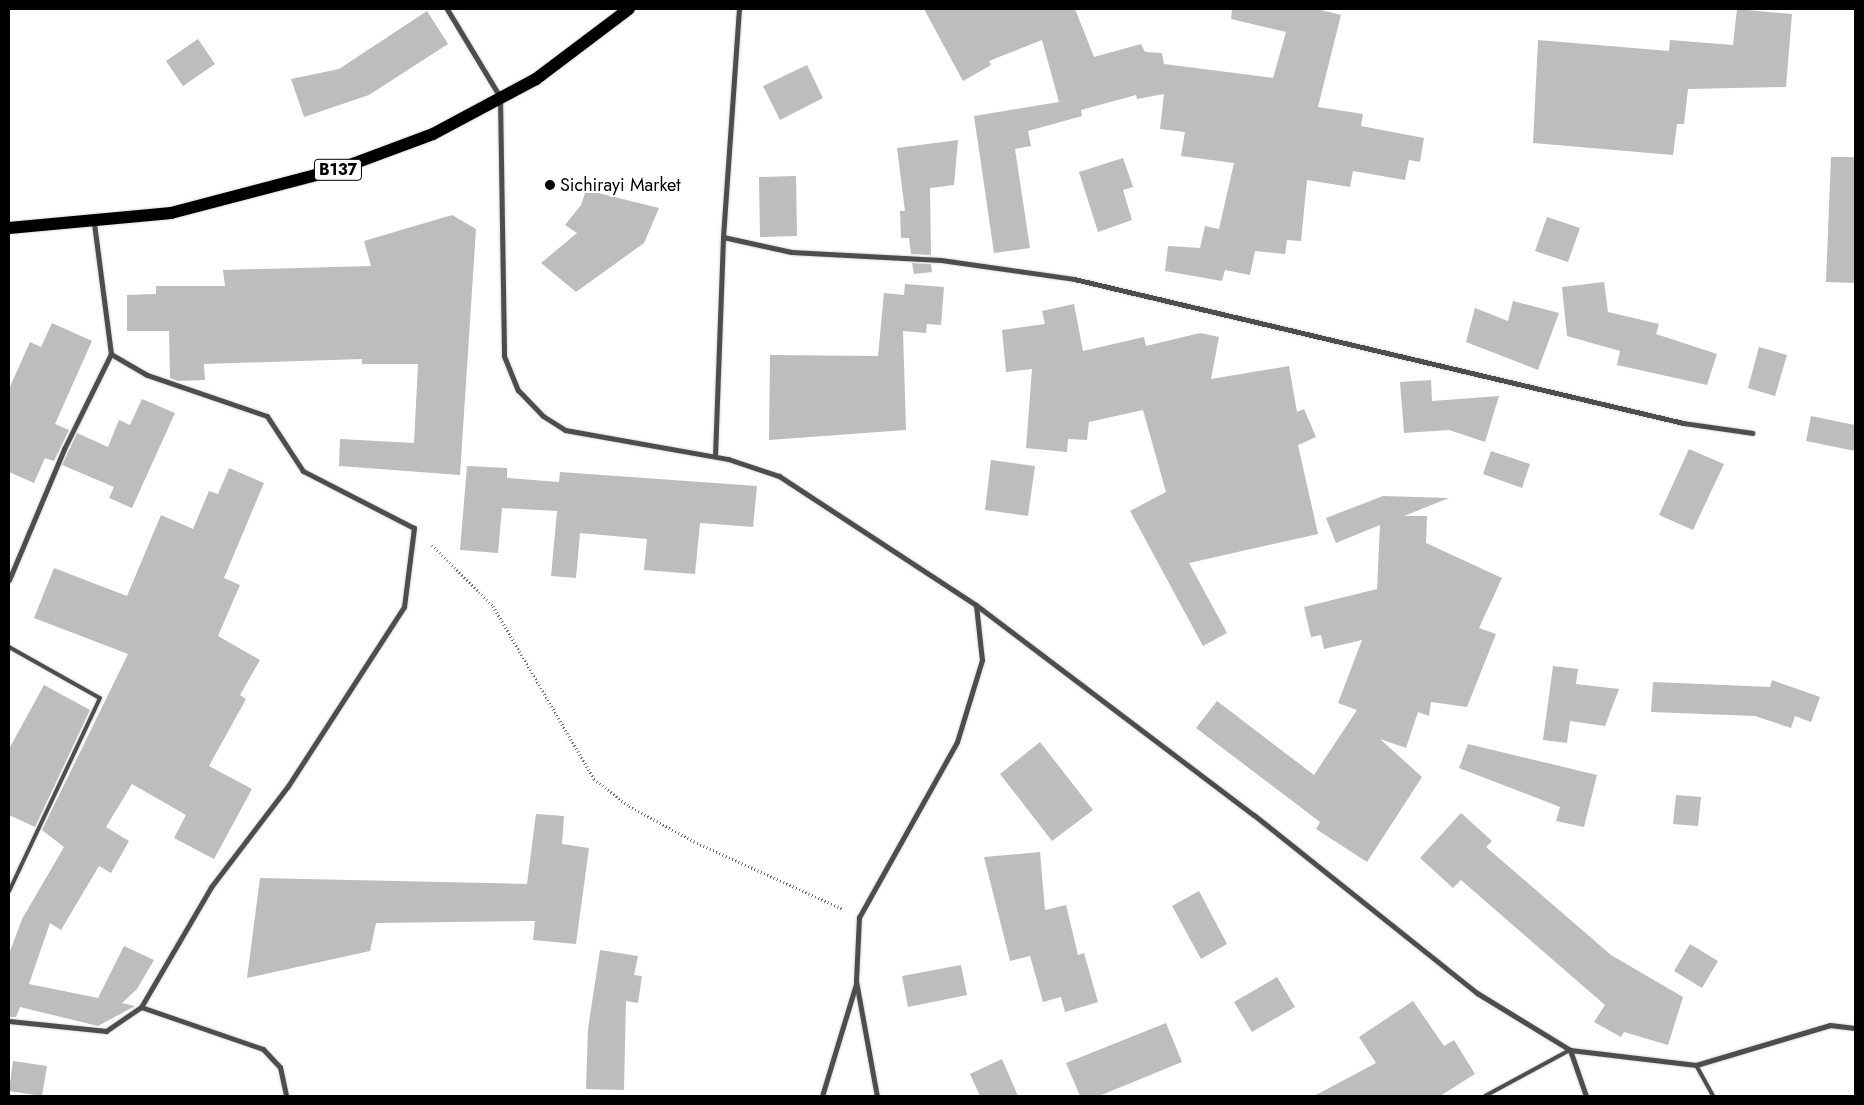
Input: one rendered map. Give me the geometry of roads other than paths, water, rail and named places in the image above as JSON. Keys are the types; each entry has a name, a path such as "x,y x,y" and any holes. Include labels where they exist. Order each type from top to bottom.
{"main road":[{"name":"B137","path":"9,228 94,223 198,207 339,169 433,134 536,79 629,9"}],"street":[{"path":"447,9 500,98 504,356 518,390 543,416 565,430 715,456 779,476 976,604 1254,815 1477,993 1570,1050 1696,1065 1830,1025 1855,1028"},
{"path":"715,456 723,237 739,9"},
{"path":"9,580 64,449 111,354 94,223"},
{"path":"723,237 791,252 941,260 1074,279 1683,423 1752,432"},
{"path":"9,1021 106,1031 141,1007 211,887 288,786 404,607 414,528 302,470 267,416 147,375 111,354"},
{"path":"877,1096 856,981 859,917 957,742 982,660 976,604"},
{"path":"822,1096 856,981"},
{"path":"141,1007 263,1049 280,1067 286,1096"},
{"path":"1570,1050 1586,1096"}],"lane":[{"path":"9,647 100,698 9,891"},
{"path":"1485,1096 1570,1050"},
{"path":"1696,1065 1713,1096"}],"place":[{"name":"Sichirayi Market","path":"550,185"}]}
